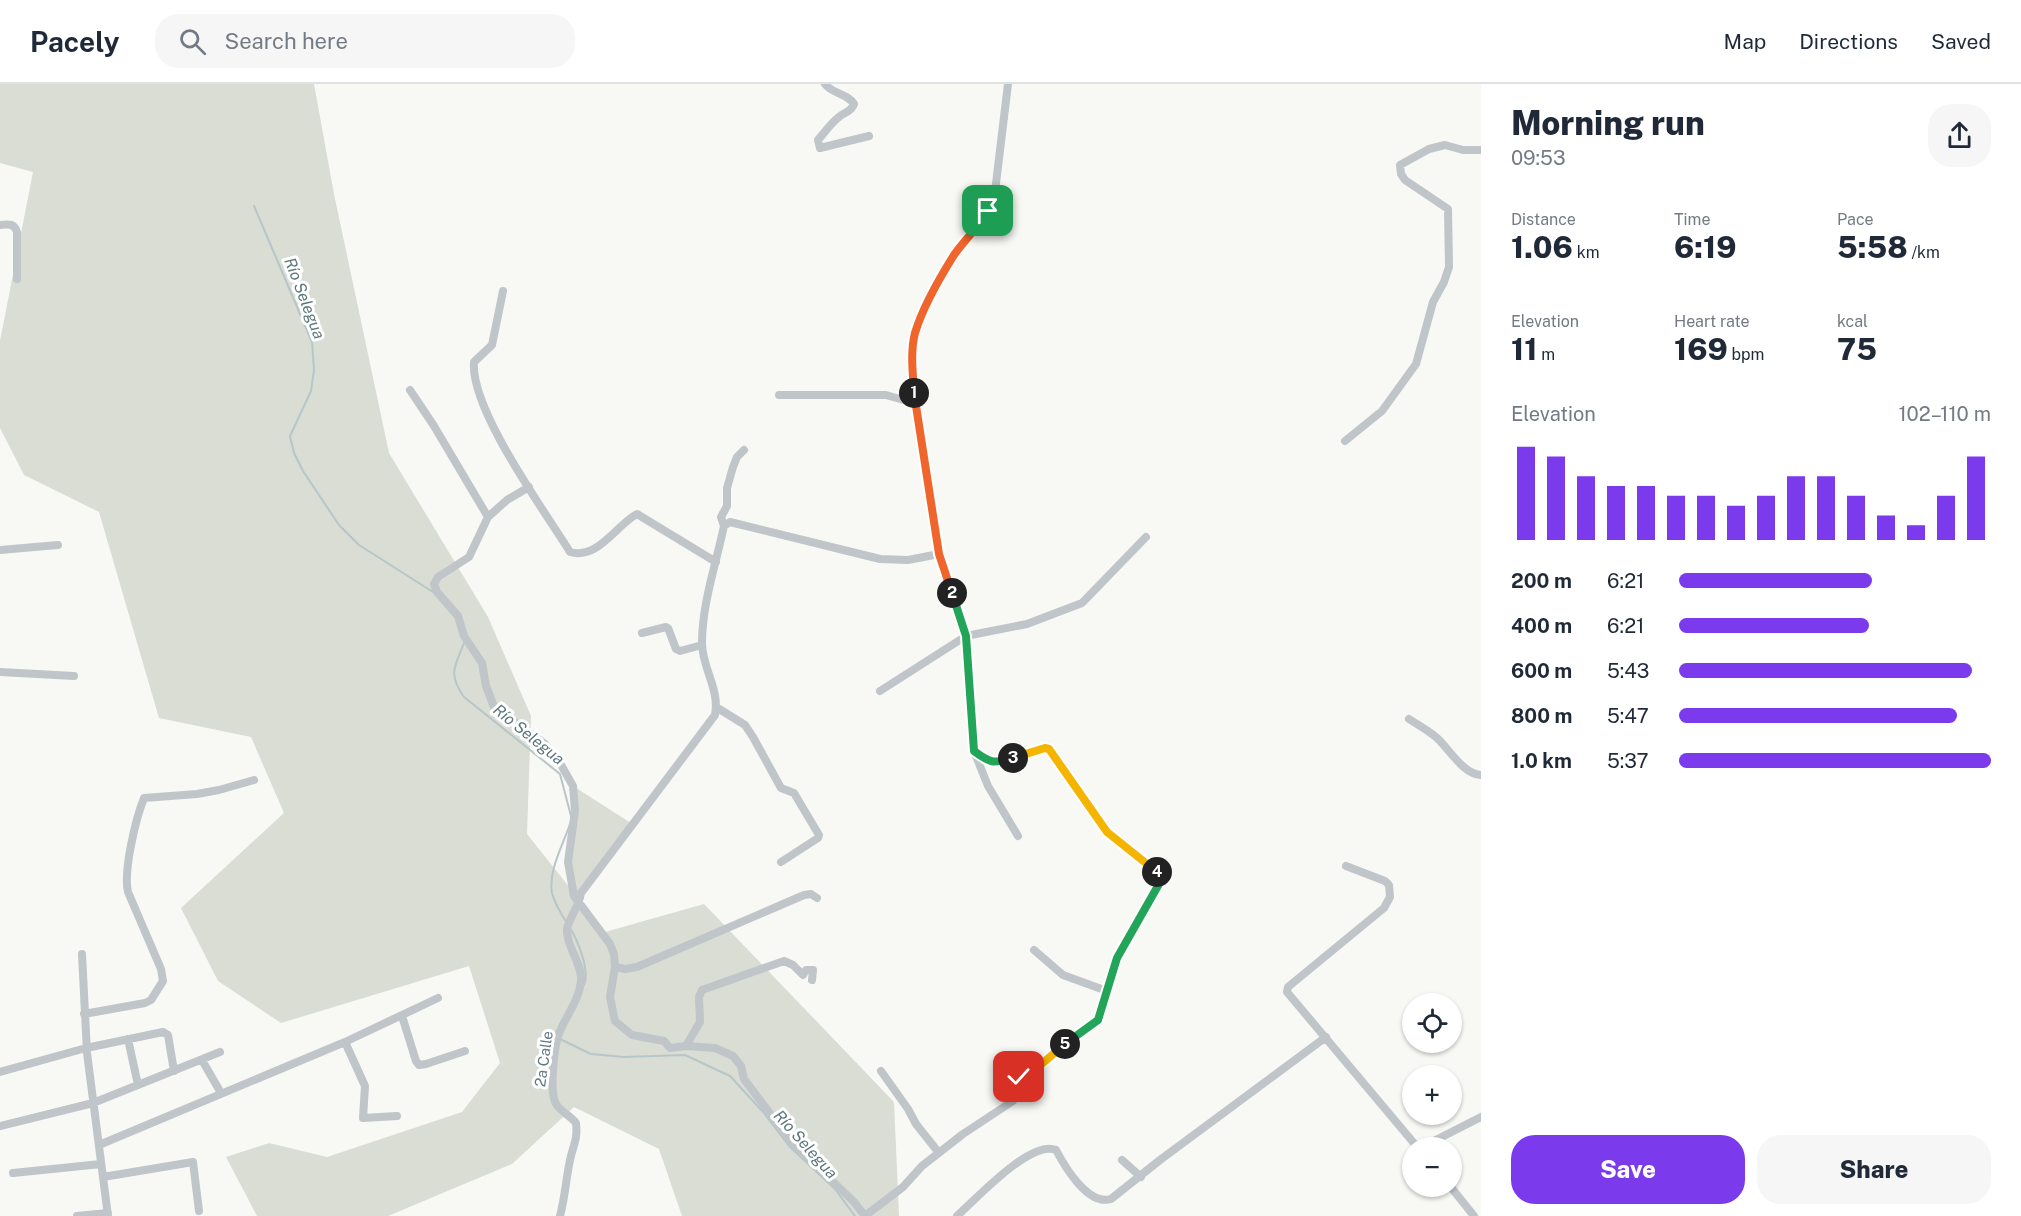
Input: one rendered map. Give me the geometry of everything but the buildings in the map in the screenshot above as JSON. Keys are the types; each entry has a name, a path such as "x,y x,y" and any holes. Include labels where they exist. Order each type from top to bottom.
{"street":[{"path":"825,84 828,88 851,99 854,104 852,110 839,117 818,140 820,148 869,135"},
{"path":"1008,84 994,200 982,222 955,253 925,305 915,335 912,362 914,403 936,523 939,554 966,636 974,751 987,786 1018,836"},
{"path":"1345,441 1382,411 1416,364 1432,302 1444,282 1449,267 1448,209 1405,180 1401,174 1400,165 1429,149 1445,145 1463,150 1481,150"},
{"path":"0,225 11,224 17,232 17,279"},
{"path":"503,291 494,341 474,362 477,386 485,413 570,552 577,554 588,551 612,537 637,514 716,562"},
{"path":"410,390 446,445 488,517"},
{"path":"779,395 886,395 914,403"},
{"path":"744,450 737,457 730,478 727,506 721,517 724,526 704,618 702,645 717,701 716,707 745,725 781,788 794,793 819,835 818,838 781,862"},
{"path":"529,487 507,500 488,517 469,557 438,577 434,584 458,616 466,639 482,663 486,686 494,707 545,744 573,786 574,811 568,862 574,896 610,944 614,954 615,967 610,997 615,1021 632,1035 664,1041 670,1047 716,1048 733,1056 741,1066 744,1079 790,1140 854,1202 865,1216 903,1187 922,1166 963,1134 1012,1101 1020,1073 1023,1070 1038,1067 1078,1032 1095,1023 1100,1016 1117,958 1159,884 1159,873 1107,832 1049,749 1045,748 993,762 987,761 974,751"},
{"path":"724,526 730,522 880,559 908,560 939,554"},
{"path":"880,691 966,636 1027,624 1082,603 1146,537"},
{"path":"0,550 58,545"},
{"path":"642,633 666,627 676,649 680,651 702,645"},
{"path":"0,672 74,676"},
{"name":"2a Calle","path":"560,1216 571,1156 577,1137 576,1123 556,1104 552,1087 558,1034 576,999 581,979 567,940 568,925 580,904 581,893 715,715 716,707"},
{"path":"1409,719 1437,737 1474,775 1481,775"},
{"path":"84,1014 145,1003 151,1000 163,981 161,969 128,892 126,882 128,861 144,798 197,794 254,780"},
{"path":"1346,866 1385,881 1389,885 1390,897 1384,908 1287,989 1291,999 1410,1137"},
{"path":"615,967 625,969 637,967 804,895 811,894 817,898"},
{"path":"1034,950 1063,975 1107,991"},
{"path":"77,1216 108,1215 86,1048 81,954"},
{"path":"686,1046 700,1022 699,998 702,990 784,960 803,975 806,970 813,970 812,980"},
{"path":"99,1145 345,1042 438,998"},
{"path":"402,1016 419,1065 465,1050"},
{"path":"0,1072 86,1048 163,1032 168,1035 174,1071"},
{"path":"957,1216 1010,1168 1039,1150 1051,1148 1056,1150 1077,1182 1099,1200 1111,1200 1160,1160 1326,1037"},
{"path":"128,1039 138,1085"},
{"path":"345,1042 364,1086 363,1118 397,1116"},
{"path":"0,1126 93,1103 220,1052"},
{"path":"202,1060 221,1094"},
{"path":"881,1071 916,1124 939,1153"},
{"path":"1441,1137 1481,1117"},
{"path":"1122,1160 1141,1177"},
{"path":"103,1177 193,1162 199,1211"},
{"path":"13,1173 101,1164"},
{"path":"1460,1197 1477,1216"}],"shaded area":[{"path":"0,84 314,84 334,194 389,453 488,617 531,716 527,834 605,932 704,904 894,1102 899,1216 682,1216 659,1149 574,1107 512,1164 388,1216 257,1216 226,1157 269,1143 327,1157 462,1112 500,1063 469,966 281,1023 218,981 181,908 284,813 251,737 159,718 99,512 24,475 0,428 0,341 33,172 0,163"},
{"path":"573,786 634,825 581,893 575,891 569,864"}],"waterway":[{"name":"Río Selegua","path":"254,206 312,342 314,370 311,391 290,436 294,453 303,471 339,525 359,545 433,592"},
{"name":"Río Selegua","path":"465,641 454,669 459,689 464,697 560,774 571,816"},
{"name":"Río Selegua","path":"567,923 555,901 551,885 554,867 570,824"},
{"name":"Río Selegua","path":"570,928 580,948 584,964 584,985"},
{"name":"Río Selegua","path":"560,1039 591,1054 624,1057 685,1055 730,1076 763,1112 789,1146 835,1189 855,1216"}],"route":[{"path":"988,211 982,222 955,253 925,305 915,335 912,362 914,403 936,523 939,554 966,636 974,751 987,761 993,762 1045,748 1049,749 1107,832 1159,873 1160,878 1159,884 1117,958 1098,1020 1078,1032 1038,1067 1023,1070 1019,1077"}]}
